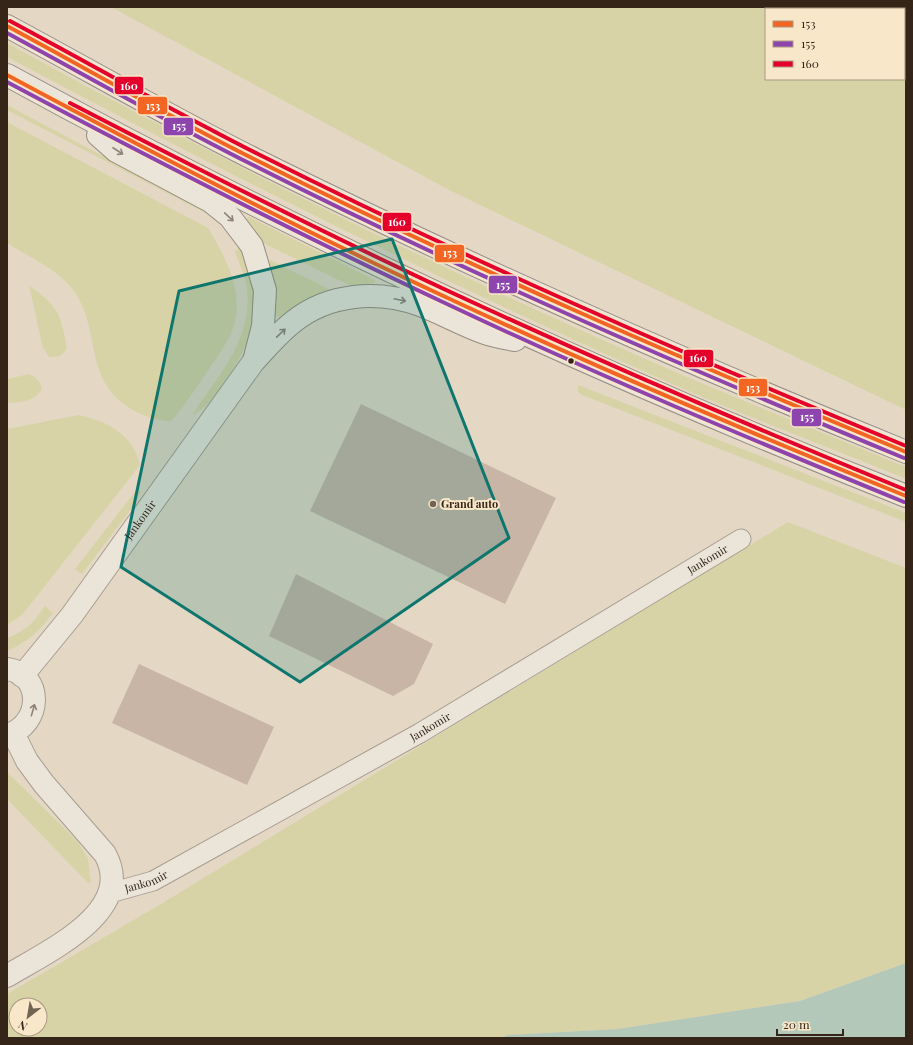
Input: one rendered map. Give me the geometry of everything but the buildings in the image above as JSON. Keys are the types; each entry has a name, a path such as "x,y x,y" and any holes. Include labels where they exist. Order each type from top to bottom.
{"main road":[{"path":"7,26 252,158 482,268 637,338 906,452"},
{"path":"7,75 67,108 297,226 476,312 702,413 906,496"},
{"path":"67,108 116,151 210,201 230,217 241,230 252,246 264,290 263,326 254,361"},
{"path":"254,361 278,335 308,312 329,302 354,296 402,299 483,333 562,351"},
{"name":"Jankomir","path":"7,976 72,937 85,926 102,907 110,893 112,879 105,854 44,784 27,762 10,734 28,722 33,713 35,702 33,691 15,673 54,640 254,361"}],"street":[{"name":"Jankomir","path":"110,893 153,881 420,733 740,539"}],"highlighted area":[{"path":"392,239 509,538 300,682 121,567 179,291"}],"shaded area":[{"path":"111,7 906,7 906,410 449,190"},
{"path":"7,43 250,172 415,253 582,331 666,368 906,467 906,479 691,392 413,264 249,183 7,57"},
{"path":"7,105 161,187 163,183 221,221 7,110"},
{"path":"7,122 208,228 215,239 232,277 237,304 236,318 232,331 223,348 185,405 171,421 150,418 140,414 116,397 105,383 99,369 88,322 74,291 68,283 52,270 7,243"},
{"path":"249,217 375,280 375,283 351,286 259,241 244,220"},
{"path":"241,246 249,264 254,282 254,317 243,351 221,388 206,406 192,415 232,356 245,324 247,289 235,251"},
{"path":"268,259 331,290 304,302 280,318 277,316 273,320 272,276"},
{"path":"29,285 52,305 60,318 67,348 60,356 49,357 43,348"},
{"path":"29,374 40,383 42,388 39,393 32,399 7,403 7,379"},
{"path":"578,385 906,513 906,522 582,395 578,392"},
{"path":"78,415 88,417 108,425 125,437 137,454 140,465 22,615 7,625 7,429"},
{"path":"137,489 141,491 135,504 82,574 75,569"},
{"path":"788,522 906,568 906,963 800,1001 618,1029 508,1035 500,1038 7,1038 7,994 161,904"},
{"path":"45,606 53,613 48,619 27,640 7,651 7,638 20,632 29,625"},
{"path":"7,772 78,842 88,859 91,882 88,883 7,799"},
{"path":"906,963 906,1038 500,1038 508,1035 618,1029 800,1001"}],"transit line":[{"name":"160","path":"10,21 225,137 336,193 416,231 660,342 906,446"},
{"name":"153","path":"7,26 223,143 334,199 577,312 906,452"},
{"name":"155","path":"7,33 218,147 410,242 655,353 904,458"},
{"name":"153","path":"7,75 228,191 452,300 678,401 906,496"},
{"name":"155","path":"7,82 226,196 447,304 674,406 904,502"},
{"name":"160","path":"70,103 276,208 485,308 694,401 906,490"}],"place":[{"name":"Grand auto","path":"433,504"}]}
